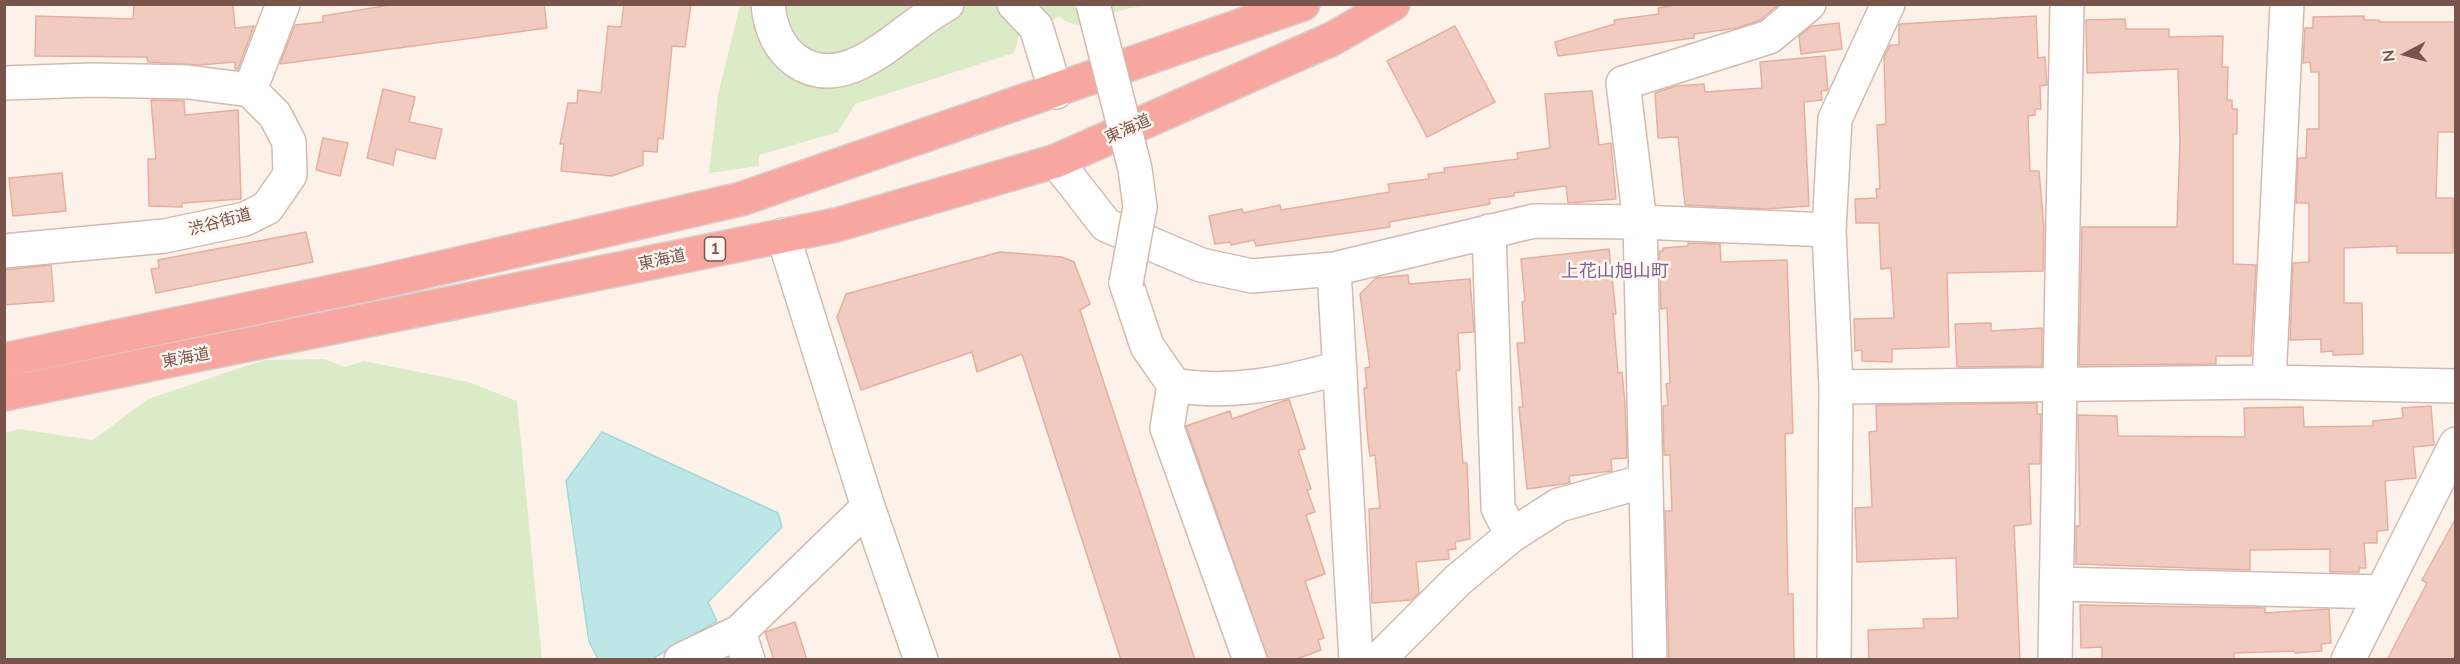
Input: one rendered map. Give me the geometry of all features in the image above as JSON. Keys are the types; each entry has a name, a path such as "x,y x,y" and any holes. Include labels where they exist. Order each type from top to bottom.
{"highway":[{"path":"4,360 379,282 741,199 1056,92 1304,4"},
{"name":"東海道","path":"4,394 383,319 836,225 1056,161 1332,39 1393,4"}],"street":[{"path":"4,83 92,80 188,82 250,90 283,4"},
{"path":"768,4 770,26 784,52 809,70 841,71 876,54 931,13 947,4"},
{"path":"1014,4 1036,27 1056,92"},
{"path":"1093,4 1136,170 1140,207 1126,283 1147,346 1174,385 1167,428 1250,660"},
{"path":"1650,660 1640,222 1623,82 1769,37 1809,4"},
{"path":"1834,660 1836,387 1829,230 1835,119 1888,4"},
{"path":"2055,660 2067,4"},
{"path":"2269,382 2287,4"},
{"name":"渋谷街道","path":"4,250 165,236 245,219 267,208 290,175 289,142 275,115 250,90"},
{"path":"1056,161 1106,225 1190,261 1252,276 1334,269 1534,221 1640,222 1829,230"},
{"path":"1489,231 1498,508 1512,535"},
{"path":"783,235 868,507 921,660"},
{"path":"1334,269 1356,660"},
{"path":"1174,385 1202,390 1292,382 1339,368"},
{"path":"1836,387 2269,382 2456,386"},
{"path":"2348,660 2456,444"},
{"path":"1378,660 1458,580 1512,535 1559,505 1645,481"},
{"path":"681,660 743,646 868,507"},
{"path":"2056,584 2382,592"}],"green space":[{"path":"740,5 1149,5 1126,9 1076,25 1065,21 1060,16 1019,36 1014,53 855,104 838,132 759,155 759,166 709,173 718,95"},
{"path":"325,359 345,367 364,361 468,382 517,401 542,659 5,659 5,433 18,429 93,440 148,399 264,360"}],"water":[{"path":"602,432 778,513 782,527 708,602 717,621 652,659 598,659 589,642 566,481"}],"building":[{"path":"134,4 233,4 235,28 254,26 238,69 235,69 235,62 199,65 148,62 147,57 35,56 36,16 133,19"},
{"path":"396,4 544,4 547,28 280,64 295,25 323,22 323,16"},
{"path":"624,4 691,4 685,47 672,46 663,139 658,138 657,152 643,151 643,165 612,176 561,171 564,144 560,144 568,103 577,103 578,90 601,93 608,26 621,27"},
{"path":"1681,4 1779,4 1760,20 1737,28 1694,34 1694,38 1558,56 1555,42 1615,24 1614,20 1659,14 1658,8"},
{"path":"2036,16 2038,58 2045,57 2047,85 2040,86 2041,109 2035,109 2035,115 2028,116 2030,171 2039,171 2044,227 2043,271 1947,273 1949,347 1892,349 1892,362 1862,361 1862,350 1855,351 1854,319 1894,318 1891,268 1881,269 1879,223 1856,223 1855,199 1877,198 1876,189 1880,189 1877,125 1886,124 1884,57 1890,45 1899,45 1899,24"},
{"path":"2364,16 2364,20 2379,20 2379,22 2456,22 2456,132 2438,132 2436,198 2453,198 2453,253 2397,253 2397,246 2344,248 2344,303 2362,303 2363,354 2333,355 2333,351 2321,352 2321,339 2290,340 2293,263 2309,262 2309,203 2296,203 2298,158 2306,158 2307,129 2319,129 2319,72 2311,72 2310,62 2303,63 2305,28 2313,28 2313,17"},
{"path":"2125,19 2126,29 2169,29 2169,37 2223,36 2222,67 2228,67 2227,100 2232,100 2232,109 2237,109 2237,134 2233,134 2233,264 2256,265 2251,356 2216,356 2216,364 2079,365 2082,227 2177,227 2180,144 2178,69 2087,73 2086,20"},
{"path":"1839,23 1842,49 1801,54 1799,36 1812,26"},
{"path":"1455,26 1495,102 1427,137 1387,61"},
{"path":"1825,56 1828,90 1821,91 1822,100 1804,102 1809,206 1765,209 1685,205 1678,137 1658,138 1655,93 1676,86 1704,84 1705,92 1762,88 1760,62"},
{"path":"383,89 415,97 409,122 442,129 435,159 396,149 393,165 367,158"},
{"path":"1592,91 1599,145 1611,143 1616,199 1568,203 1566,186 1514,193 1514,196 1489,199 1490,204 1389,222 1390,227 1256,246 1254,240 1231,245 1230,242 1215,244 1209,216 1242,209 1243,213 1280,205 1281,210 1390,192 1388,184 1429,179 1428,174 1445,172 1444,168 1518,159 1517,153 1550,148 1545,94"},
{"path":"151,100 184,101 185,115 238,110 241,199 182,203 182,207 149,206 148,159 156,159"},
{"path":"323,138 348,143 340,176 316,170"},
{"path":"62,173 66,211 13,216 9,178"},
{"path":"306,232 313,262 156,293 151,269 159,268 158,260"},
{"path":"1688,243 1720,244 1721,262 1787,260 1793,433 1785,434 1788,594 1793,594 1794,660 1669,660 1665,511 1672,511 1670,455 1664,455 1663,406 1668,405 1666,384 1670,383 1667,308 1661,309 1659,251 1663,251 1663,248 1688,246"},
{"path":"1609,249 1616,314 1613,314 1618,373 1622,372 1625,404 1627,458 1611,459 1612,471 1569,476 1570,483 1527,489 1519,407 1523,407 1517,343 1525,343 1522,302 1525,301 1521,259"},
{"path":"1000,252 1062,257 1074,262 1090,304 1080,310 1195,660 1121,660 1022,354 977,372 972,352 861,390 837,317 846,294"},
{"path":"51,265 54,301 4,305 4,270"},
{"path":"1408,275 1409,284 1470,279 1474,332 1458,333 1460,370 1456,371 1463,463 1467,463 1470,539 1455,542 1456,549 1448,550 1449,559 1416,562 1419,593 1411,600 1372,603 1369,509 1380,508 1375,455 1370,456 1368,441 1364,388 1367,388 1365,368 1370,367 1360,294 1376,278"},
{"path":"1991,323 1991,331 2042,328 2042,366 1957,367 1955,324"},
{"path":"1289,399 1305,449 1298,450 1311,489 1307,490 1315,512 1306,515 1325,574 1305,581 1324,638 1318,640 1321,650 1294,660 1268,660 1186,426 1230,411 1232,419"},
{"path":"2037,403 2037,414 2041,414 2040,464 2029,464 2031,524 2014,526 2020,660 1869,660 1868,630 1924,628 1923,619 1958,618 1956,558 1857,562 1855,508 1872,507 1869,432 1877,431 1876,405"},
{"path":"2431,406 2434,445 2413,447 2416,478 2385,481 2388,530 2377,531 2377,543 2364,543 2366,568 2359,568 2359,572 2330,572 2330,549 2250,550 2250,570 2076,564 2076,526 2080,526 2078,415 2117,416 2118,436 2245,437 2244,408 2303,407 2304,427 2373,426 2373,421 2403,418 2402,408"},
{"path":"2456,518 2456,660 2387,660 2427,583 2422,580"},
{"path":"2080,605 2265,608 2265,613 2329,609 2331,643 2321,644 2322,651 2234,653 2234,660 2102,660 2102,647 2081,648"},
{"path":"795,622 807,660 774,660 765,632"}],"district":[{"name":"上花山旭山町","path":"1615,272"}]}
